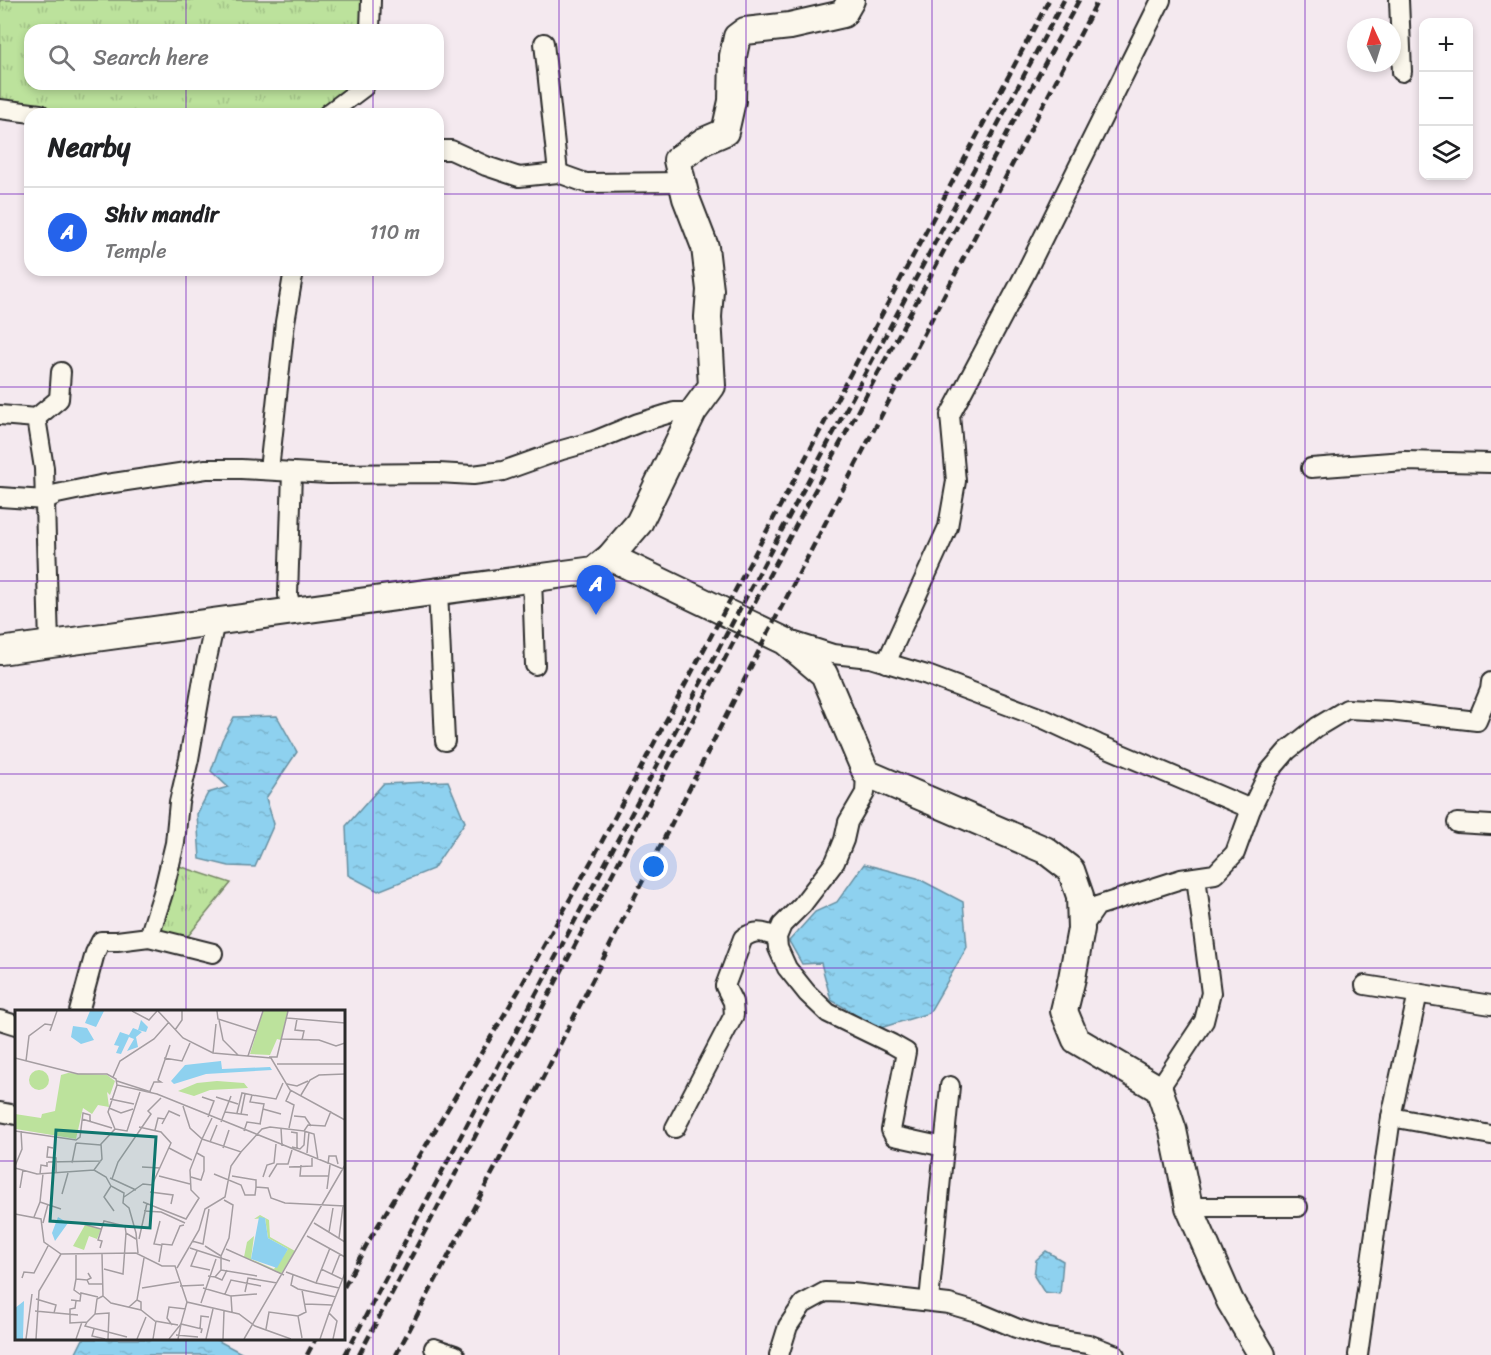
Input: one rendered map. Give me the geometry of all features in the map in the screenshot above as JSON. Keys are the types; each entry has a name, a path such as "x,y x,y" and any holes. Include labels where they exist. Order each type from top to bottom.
{"street":[{"path":"370,24 371,0"},
{"path":"0,651 594,570 610,557 639,523 693,412 712,386 708,317 710,290 705,247 686,198 677,160 704,141 725,132 732,100 736,37 745,31 790,26 843,14 851,0"},
{"path":"886,663 948,527 956,481 950,415 1025,274 1161,0"},
{"path":"1399,0 1402,72"},
{"path":"544,43 558,173"},
{"path":"336,108 360,90"},
{"path":"0,109 24,112"},
{"path":"444,150 451,150 486,166 519,177 558,173 586,183 682,182"},
{"path":"269,470 285,322 293,276"},
{"path":"0,415 36,418 59,399 61,372"},
{"path":"0,497 45,500 57,494 206,469 328,474 474,475 503,471 674,412 693,412"},
{"path":"36,418 44,468 48,644"},
{"path":"1311,468 1404,461 1491,463"},
{"path":"292,473 288,595 292,611"},
{"path":"610,557 784,641 824,674 866,773 865,793 848,822 835,862 802,905 782,925 777,937 778,948 787,968 807,993 828,1013 906,1052 891,1130 894,1136 944,1147"},
{"path":"532,578 536,665"},
{"path":"438,591 445,741"},
{"path":"149,937 175,843 179,802 215,622"},
{"path":"768,633 833,654 870,658 927,675 1044,719 1251,809"},
{"path":"1081,930 1096,906 1181,879 1215,874 1235,854 1251,809 1269,772 1287,751 1317,727 1347,709 1484,721 1491,682"},
{"path":"866,773 1045,850 1071,870 1080,896 1081,930 1064,1011 1076,1040 1159,1089 1173,1130 1189,1207 1230,1300 1262,1355"},
{"path":"1457,823 1491,825"},
{"path":"1159,1089 1204,1021 1211,993 1196,877"},
{"path":"675,1128 734,1015 733,1002 725,986 743,938 752,932 777,937"},
{"path":"79,1010 95,953 101,941 149,937 213,953"},
{"path":"1365,985 1491,1005"},
{"path":"1358,1355 1391,1117 1418,993"},
{"path":"0,1020 15,1025"},
{"path":"929,1301 950,1086"},
{"path":"0,1112 15,1115"},
{"path":"1391,1117 1491,1135"},
{"path":"1189,1207 1298,1207"},
{"path":"779,1355 788,1326 803,1304 825,1292 949,1304 1048,1338 1088,1344 1115,1355"},
{"path":"434,1348 455,1355"}],"green space":[{"path":"0,0 362,0 360,24 24,24 24,90 345,90 321,108 36,108 0,103"},
{"path":"170,863 231,883 184,941 151,935"}],"water":[{"path":"277,716 297,752 266,798 274,824 255,867 229,866 200,859 197,814 208,793 228,787 211,771 222,740 234,717"},
{"path":"448,781 465,822 433,869 378,891 348,875 346,826 383,784"},
{"path":"864,864 917,878 963,902 967,947 929,1013 874,1030 849,1010 831,1000 821,963 802,964 789,941 815,912 837,902"},
{"path":"1046,1251 1063,1261 1060,1294 1044,1292 1034,1276 1036,1260"},
{"path":"82,1340 217,1340 245,1355 75,1355"}],"railway":[{"path":"345,1285 367,1244 519,990 592,860 1049,0"},
{"path":"345,1355 1064,0"},
{"path":"359,1355 744,622 1079,0"},
{"path":"396,1355 548,1068 768,633 1098,0"},
{"path":"307,1355 315,1340"}],"place":[{"name":"Shiv mandir","path":"596,615"}]}
